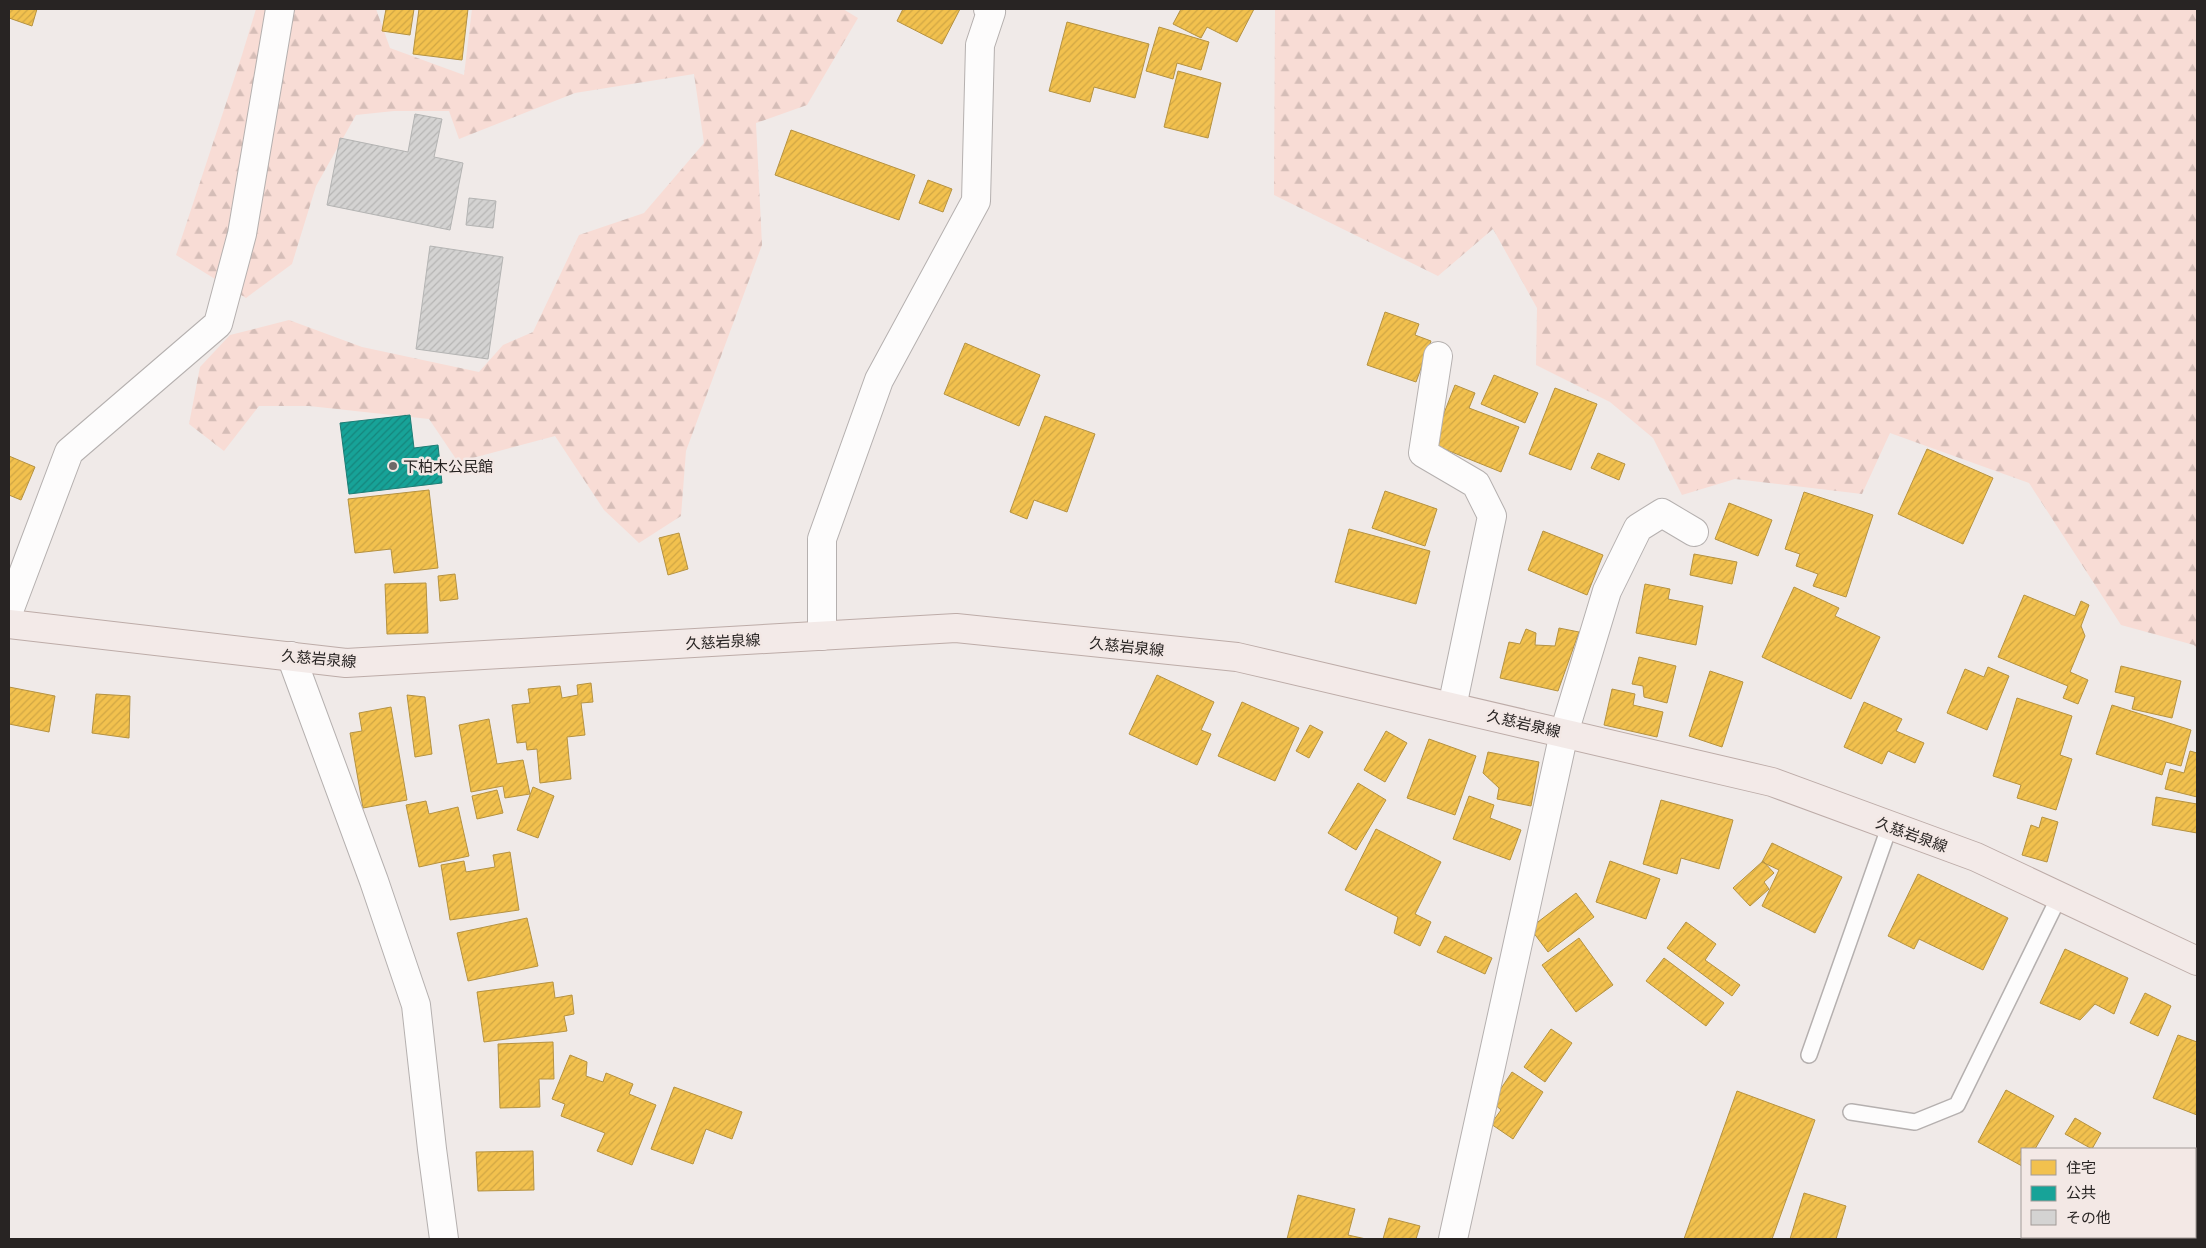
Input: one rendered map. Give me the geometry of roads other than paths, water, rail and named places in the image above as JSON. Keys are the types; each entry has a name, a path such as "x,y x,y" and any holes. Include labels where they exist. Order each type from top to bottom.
{"main road":[{"name":"久慈岩泉線","path":"9,624 346,663 956,628 1237,657 1772,782 1976,857 2197,961"}],"street":[{"path":"9,611 69,452 218,324 242,234 280,9"},
{"path":"822,636 822,539 879,380 976,202 980,45 990,12 988,9"},
{"path":"1438,356 1423,453 1476,484 1492,516 1452,707"},
{"path":"1454,1239 1564,733 1607,591 1638,528 1662,513 1694,532"},
{"path":"291,656 374,881 416,1004 444,1239"}],"lane":[{"path":"1809,1055 1890,826"},
{"path":"1851,1112 1915,1122 1957,1105 2059,896"}],"place":[{"name":"下柏木公民館","path":"393,466"}]}
